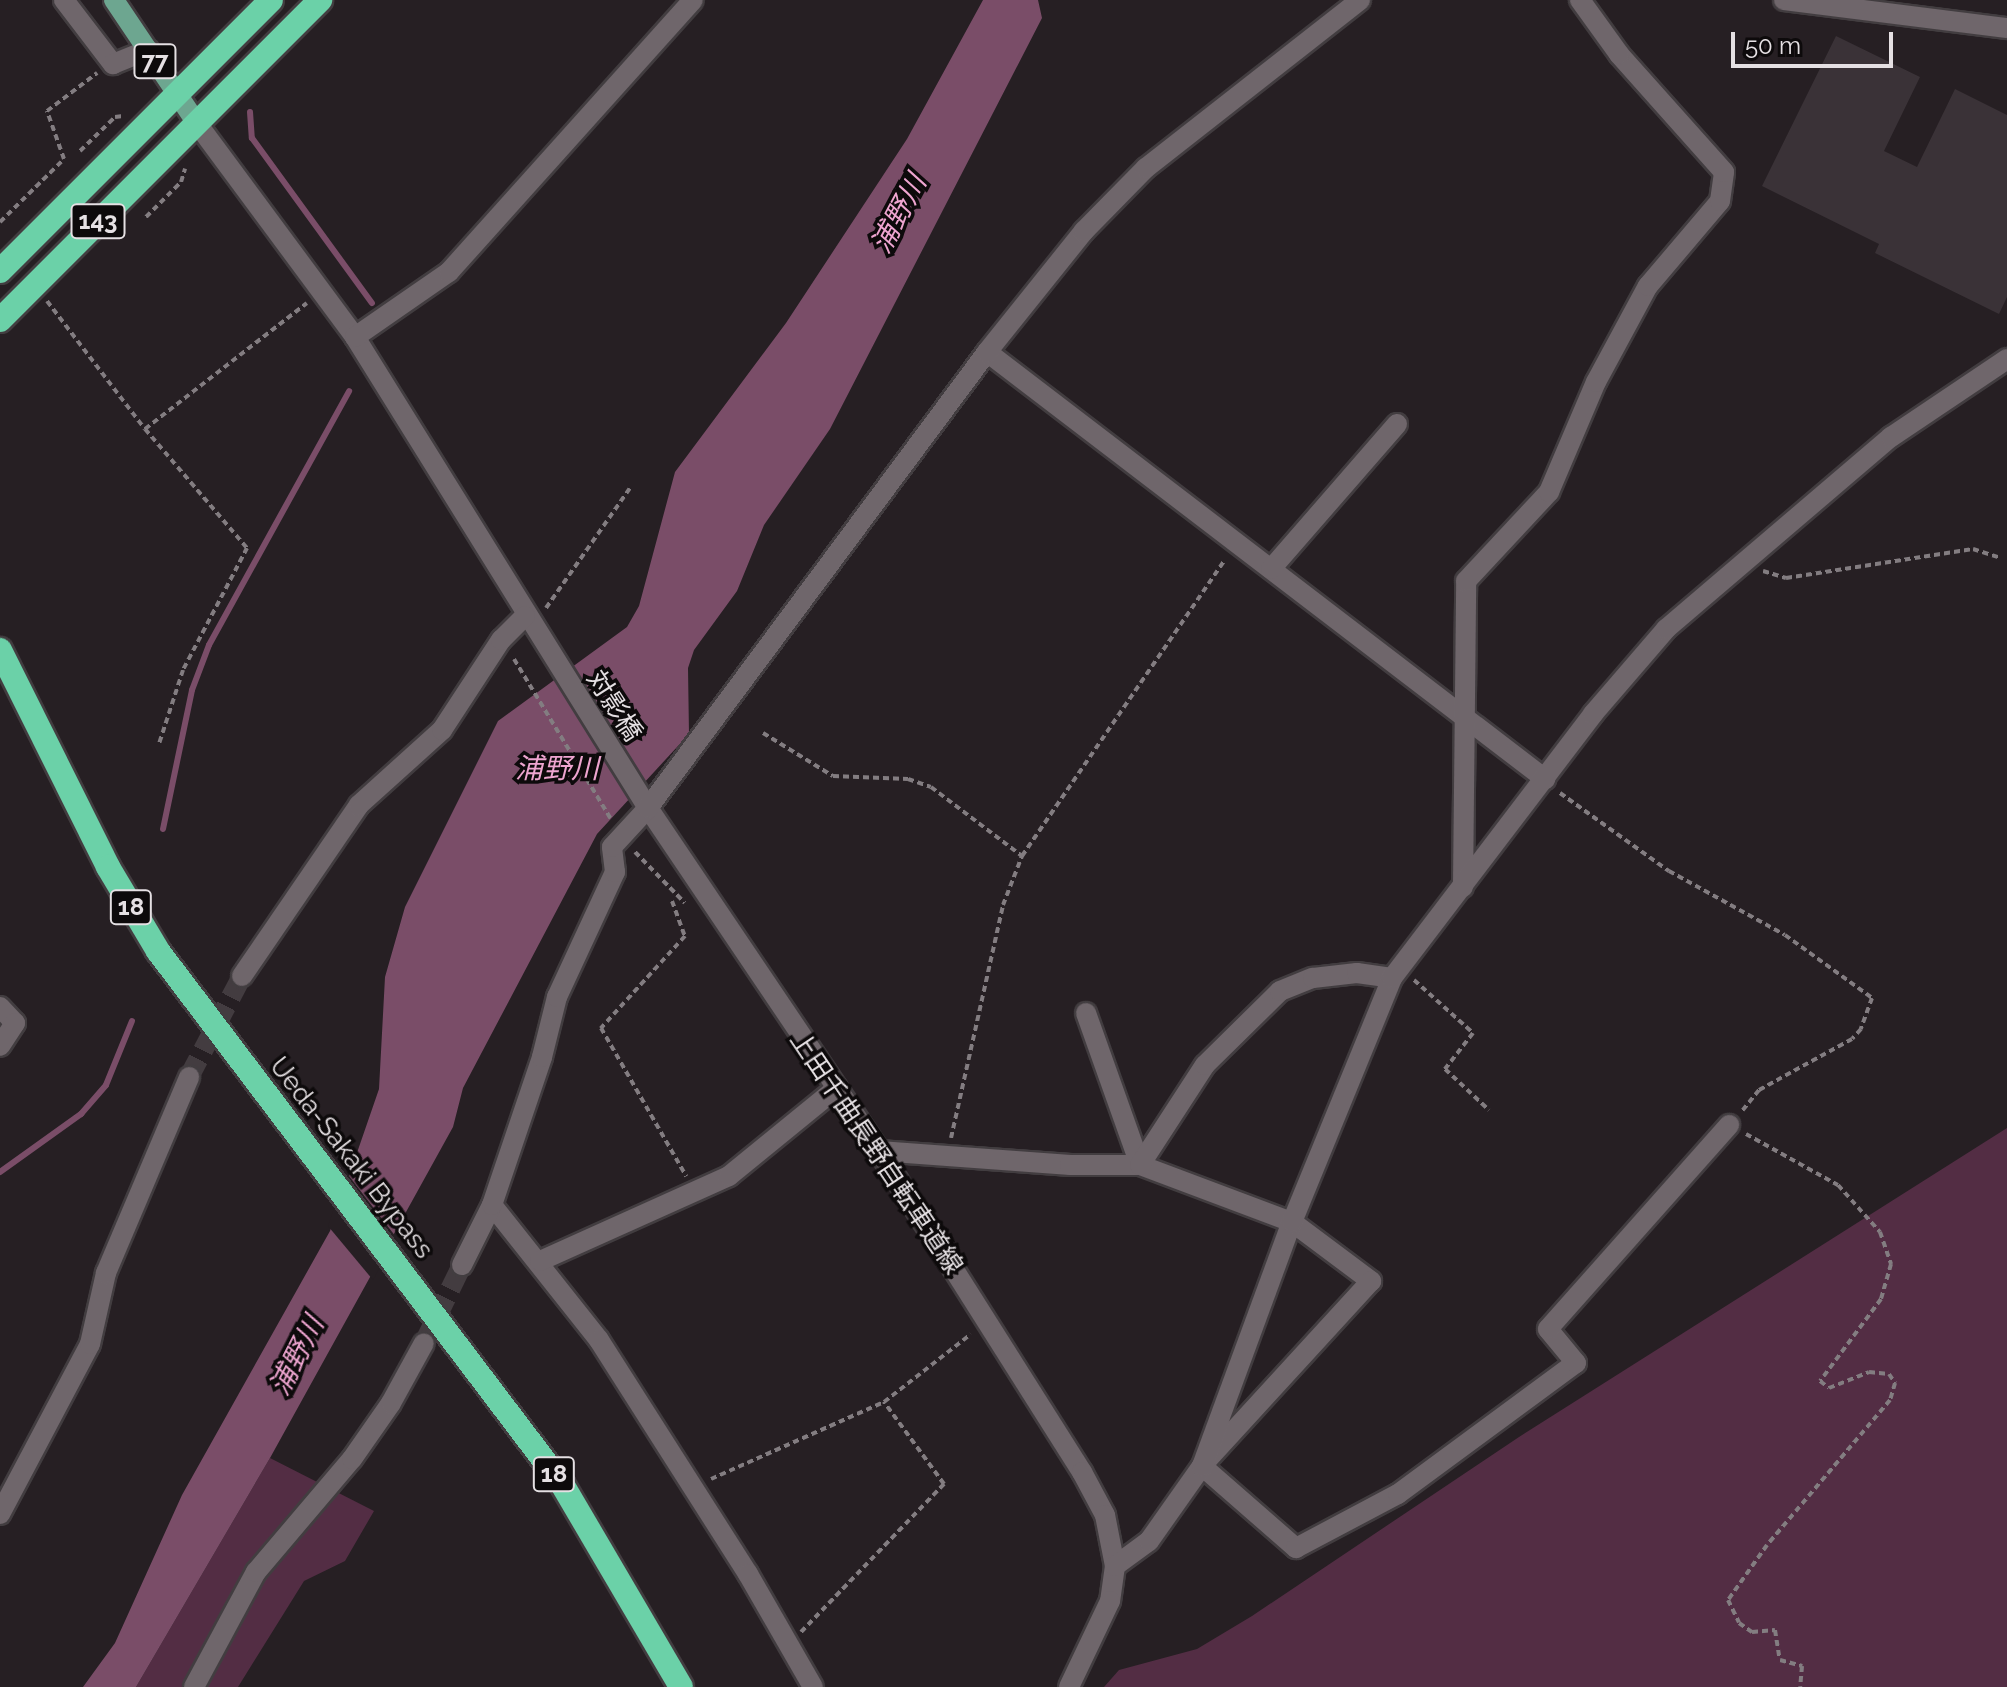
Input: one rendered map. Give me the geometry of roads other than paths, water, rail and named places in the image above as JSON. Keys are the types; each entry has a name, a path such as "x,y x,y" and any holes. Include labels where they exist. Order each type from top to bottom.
{"highway":[{"name":"143","path":"0,271 271,0"},
{"name":"143","path":"0,320 320,0"},
{"name":"Ueda-Sakaki Bypass","path":"0,650 134,913 249,1071 407,1275 562,1484 681,1687"}],"main road":[{"name":"77","path":"114,0 196,122"}],"street":[{"path":"64,0 113,64 148,50"},
{"path":"462,1265 492,1205 542,1057 557,997 615,872 612,847 619,832 645,803 987,352 1084,231 1146,168 1360,0"},
{"path":"1463,887 1466,581 1549,492 1596,382 1648,286 1720,201 1724,172 1619,54 1580,0"},
{"path":"1784,0 2007,28"},
{"path":"355,337 449,272 683,3"},
{"name":"対影橋","path":"196,122 355,337 528,620 645,803 879,1151 977,1327 1082,1472 1105,1515 1115,1566"},
{"path":"987,352 1467,715 1545,779"},
{"path":"1202,1466 1292,1222 1396,973 1545,779 1666,629 1738,564 1891,437 2007,359"},
{"path":"1271,569 1397,424"},
{"path":"242,976 359,805 442,730 471,694 501,640 528,620"},
{"path":"1140,1165 1205,1065 1280,991 1313,978 1396,973"},
{"path":"0,1007 15,1023 0,1046"},
{"path":"1086,1013 1140,1165"},
{"path":"0,1514 90,1344 111,1259 189,1077"},
{"path":"540,1261 729,1176 837,1088"},
{"path":"1202,1466 1296,1548 1398,1494 1576,1363 1548,1329 1729,1125"},
{"path":"879,1151 948,1152 1070,1165 1140,1165 1292,1222 1371,1281 1202,1466 1149,1541 1115,1566 1110,1601 1069,1687"},
{"path":"492,1205 540,1261 599,1340 813,1687"},
{"path":"194,1687 256,1572 352,1459 391,1403 424,1343"}],"water":[{"name":"浦野川","path":"983,0 1038,0 1042,18 830,429 764,525 737,591 694,650 688,668 689,734 597,834 463,1088 453,1127 270,1458 136,1687 83,1687 115,1643 182,1495 330,1231 379,1089 385,977 405,907 498,721 627,627 639,606 675,472 786,323 907,139"}],"waterway":[{"path":"250,112 252,138 372,303"},
{"path":"163,829 192,690 209,645 349,391"},
{"path":"0,1172 81,1114 106,1085 132,1021"}],"tunnel":[{"path":"189,1077 242,976"},
{"path":"424,1343 462,1265"}]}
